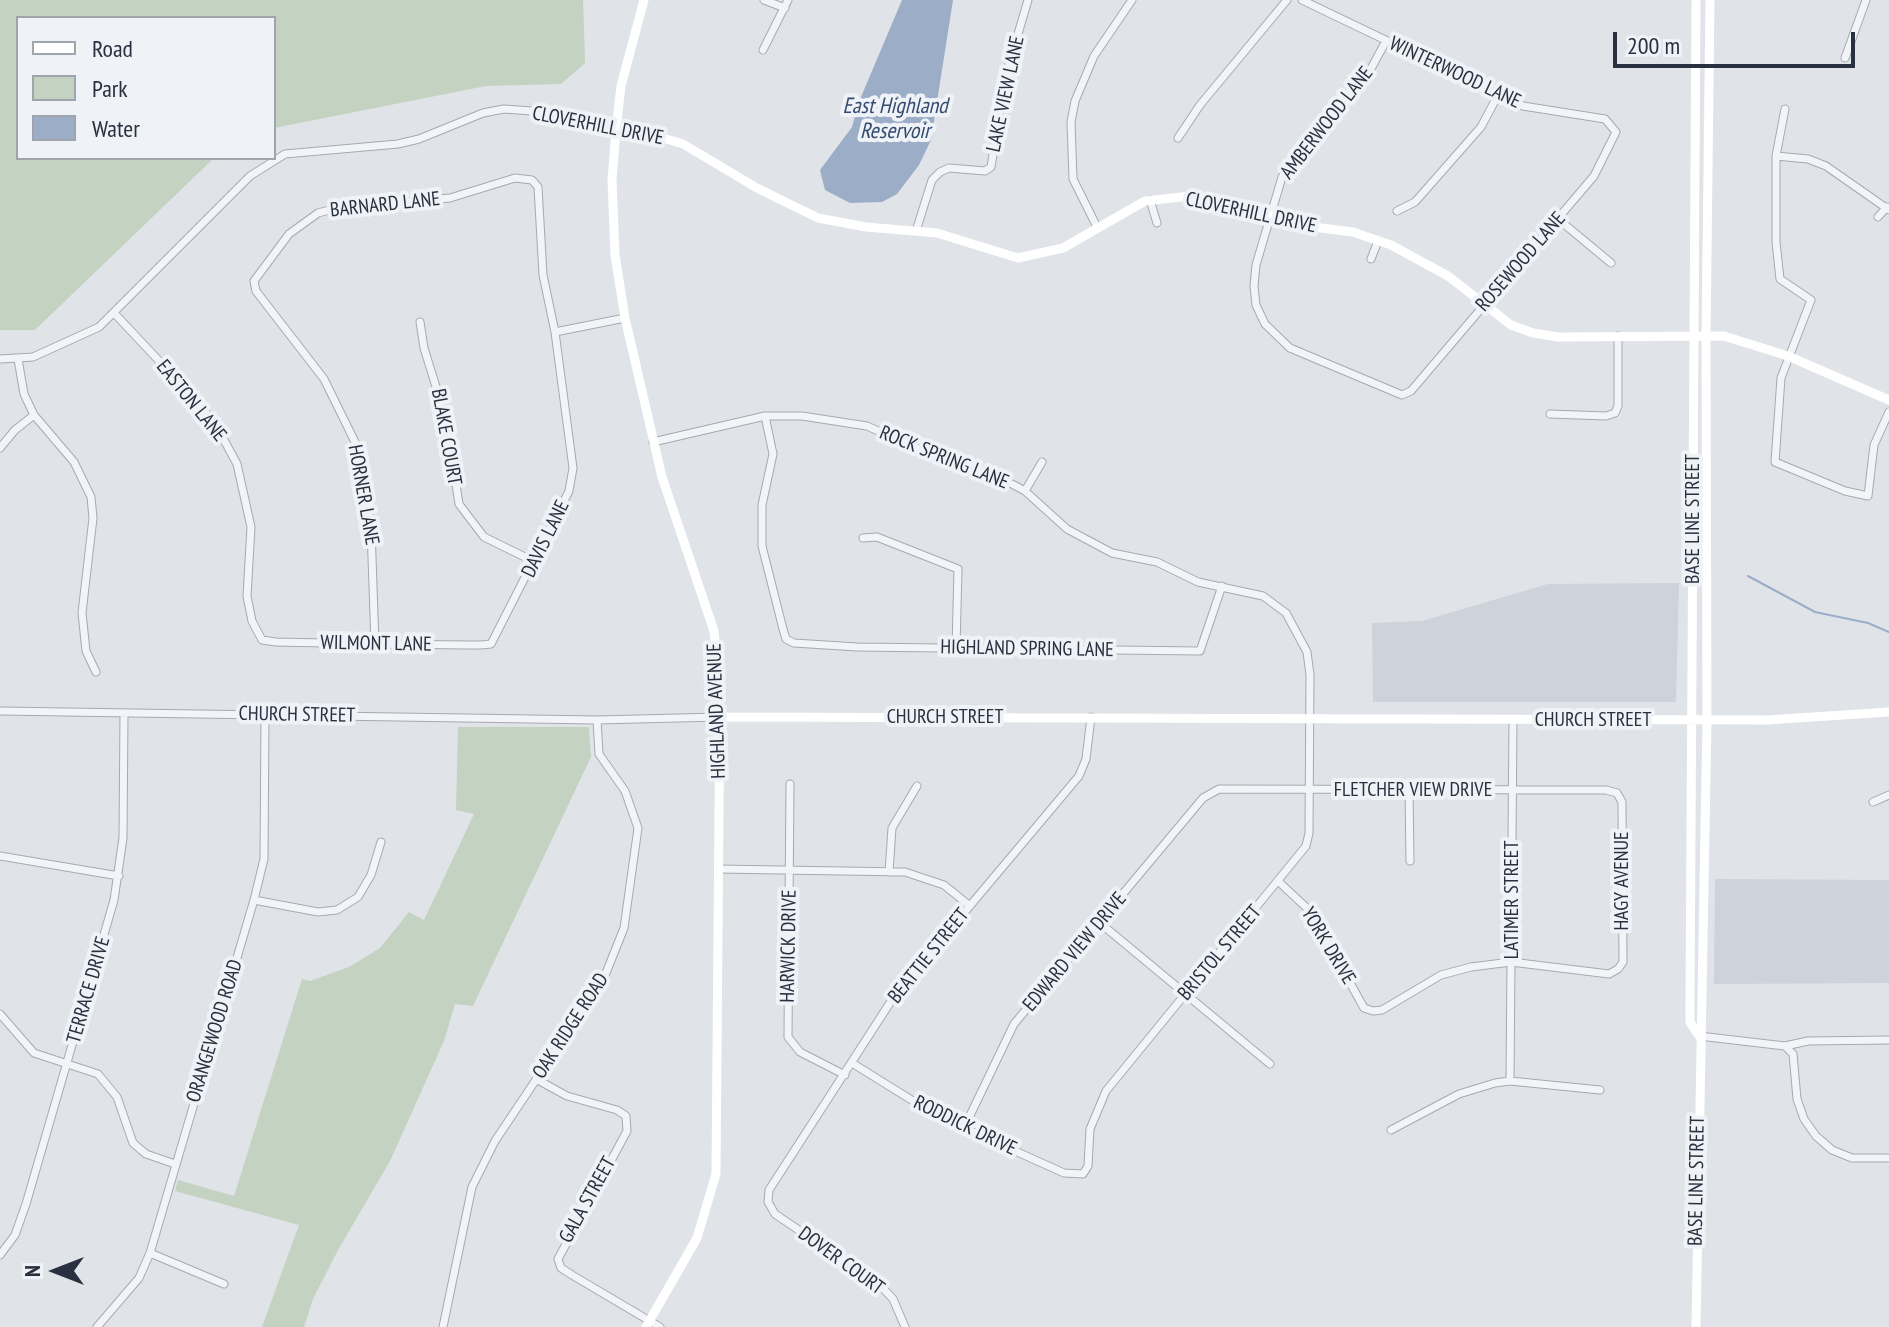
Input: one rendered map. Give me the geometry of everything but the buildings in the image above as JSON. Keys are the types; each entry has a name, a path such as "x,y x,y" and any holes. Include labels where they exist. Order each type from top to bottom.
{"main road":[{"name":"HIGHLAND AVENUE","path":"644,0 627,60 616,130 612,221 625,318 653,442 667,495 714,631 720,717 716,1174 697,1238 648,1323"},
{"name":"BASE LINE STREET","path":"1696,0 1690,1022 1699,1036"},
{"name":"BASE LINE STREET","path":"1696,1327 1699,1036 1704,1023 1710,0"},
{"name":"CLOVERHILL DRIVE","path":"616,130 650,134 683,144 757,188 818,218 956,237 1001,255 1018,258 1063,248 1150,200 1190,196 1378,241 1423,260 1511,325 1533,333 1745,340 1889,400"},
{"name":"CHURCH STREET","path":"720,717 1784,720 1889,712"},
{"path":"1692,825 1697,842 1698,876 1705,885"}],"street":[{"path":"763,50 787,4 764,0"},
{"name":"LAKE VIEW LANE","path":"916,231 932,180 940,172 949,168 985,171 991,167 1005,78 1028,0"},
{"path":"1097,227 1073,179 1071,122 1075,101 1094,56 1132,0"},
{"path":"1178,138 1200,105 1287,0"},
{"name":"WINTERWOOD LANE","path":"1302,0 1523,106 1605,119 1615,126"},
{"path":"1845,58 1866,0"},
{"name":"AMBERWOOD LANE","path":"1386,41 1367,76 1282,177 1254,286 1256,305 1274,336 1290,348 1390,391 1402,395 1411,391"},
{"path":"1397,211 1415,202 1481,127 1498,95"},
{"name":"CLOVERHILL DRIVE","path":"276,160 285,154 398,144 419,139 483,113 504,109 532,111 616,130"},
{"path":"1785,109 1776,156 1776,242 1780,279 1811,300 1788,356 1778,397 1775,462 1845,491 1868,496 1874,445 1889,412"},
{"name":"ROSEWOOD LANE","path":"1411,391 1594,176 1615,138 1615,126"},
{"path":"1776,156 1808,159 1826,166 1888,208 1878,217"},
{"name":"CLOVERHILL DRIVE","path":"0,359 33,357 70,342 115,314 250,176 275,160"},
{"name":"BARNARD LANE","path":"254,281 289,234 318,213 337,208 450,198 487,185 527,178 538,187 539,244 555,332"},
{"path":"1150,200 1157,223"},
{"path":"1558,219 1611,263"},
{"path":"1371,259 1378,241"},
{"name":"HORNER LANE","path":"254,281 256,291 324,379 356,444 371,528 375,644"},
{"name":"EASTON LANE","path":"115,314 194,398 217,427 237,464 251,527 247,596 252,621 262,640"},
{"path":"555,332 625,318"},
{"name":"BLAKE COURT","path":"420,322 424,348 446,419 459,504 484,537 535,562"},
{"name":"DAVIS LANE","path":"491,644 569,491 573,468 555,332"},
{"path":"1550,414 1615,413 1618,406 1618,336"},
{"path":"18,359 24,394 34,415 74,462 91,497 93,518 82,613 86,651 96,672"},
{"path":"0,448 15,430 34,415"},
{"name":"ROCK SPRING LANE","path":"653,442 765,416 802,416 867,426 968,471 1025,491 1067,529 1091,544 1112,553 1157,562 1198,582 1263,596 1286,613 1298,630 1307,652 1309,718"},
{"name":"HIGHLAND SPRING LANE","path":"765,416 773,454 761,537 786,639 794,643 857,647 1200,651 1222,586"},
{"path":"1025,491 1042,462"},
{"path":"863,538 877,537 958,569 956,648"},
{"name":"WILMONT LANE","path":"262,640 491,644"},
{"name":"CHURCH STREET","path":"0,711 597,720 720,717"},
{"name":"TERRACE DRIVE","path":"0,1255 15,1235 69,1063 119,876 123,838 124,713"},
{"name":"ORANGEWOOD ROAD","path":"97,1327 139,1278 150,1253 254,900 265,847 265,715"},
{"name":"BEATTIE STREET","path":"768,1202 769,1190 895,995 1079,776 1086,759 1091,717"},
{"name":"BRISTOL STREET","path":"1083,1174 1088,1166 1090,1129 1106,1091 1306,846 1309,718"},
{"name":"OAK RIDGE ROAD","path":"443,1327 472,1187 495,1141 604,978 617,951 630,898 638,828 625,791 599,754 597,720"},
{"name":"LATIMER STREET","path":"1510,1081 1513,720"},
{"name":"HARWICK DRIVE","path":"790,784 788,1037 800,1052 845,1075"},
{"path":"889,872 888,844 892,828 917,786"},
{"path":"1409,790 1410,861"},
{"name":"FLETCHER VIEW DRIVE","path":"1210,791 1606,790 1617,793"},
{"name":"EDWARD VIEW DRIVE","path":"964,1128 1014,1024 1210,791"},
{"name":"HAGY AVENUE","path":"1511,962 1592,975 1609,974 1623,962 1622,802 1617,793"},
{"path":"1873,802 1889,795"},
{"path":"254,900 318,912 337,910 358,897 371,875 381,842"},
{"path":"0,856 119,876"},
{"path":"719,869 889,872 924,877 944,885 970,906"},
{"name":"YORK DRIVE","path":"1279,882 1310,911 1364,1008 1382,1010 1441,975 1511,962"},
{"path":"1100,923 1270,1064"},
{"path":"0,1014 34,1053 98,1074 117,1097 133,1143 146,1154 175,1164"},
{"path":"1699,1036 1785,1046 1808,1041 1889,1040"},
{"path":"1785,1046 1793,1054 1797,1099 1816,1136 1832,1150 1852,1158 1889,1158"},
{"name":"RODDICK DRIVE","path":"852,1063 926,1109 964,1128 1064,1173 1083,1174"},
{"name":"GALA STREET","path":"536,1079 567,1096 617,1110 626,1116 627,1131 558,1259 561,1268 648,1323 660,1327"},
{"path":"1391,1130 1478,1086 1510,1081 1600,1090"},
{"name":"DOVER COURT","path":"768,1202 775,1214 880,1285 893,1299 901,1325"},
{"path":"150,1253 224,1284"}],"shaded area":[{"path":"1679,583 1676,702 1373,702 1372,623 1422,621 1548,584"},
{"path":"1715,879 1889,880 1889,983 1714,984"}],"green space":[{"path":"0,0 583,0 585,63 561,84 486,86 276,128 276,16 16,16 16,160 212,160 35,330 0,330"},
{"path":"458,727 589,727 591,757 473,1006 455,1004 444,1041 390,1161 338,1250 313,1299 304,1327 262,1327 299,1225 175,1191 178,1180 234,1196 302,979 310,981 349,967 380,948 409,912 424,920 474,814 456,810"}],"water":[{"name":"East Highland Reservoir","path":"902,0 953,0 931,140 919,165 897,194 882,202 850,203 825,190 820,170 852,127 858,104"}],"waterway":[{"path":"1748,576 1815,612 1868,623 1889,632"}]}
